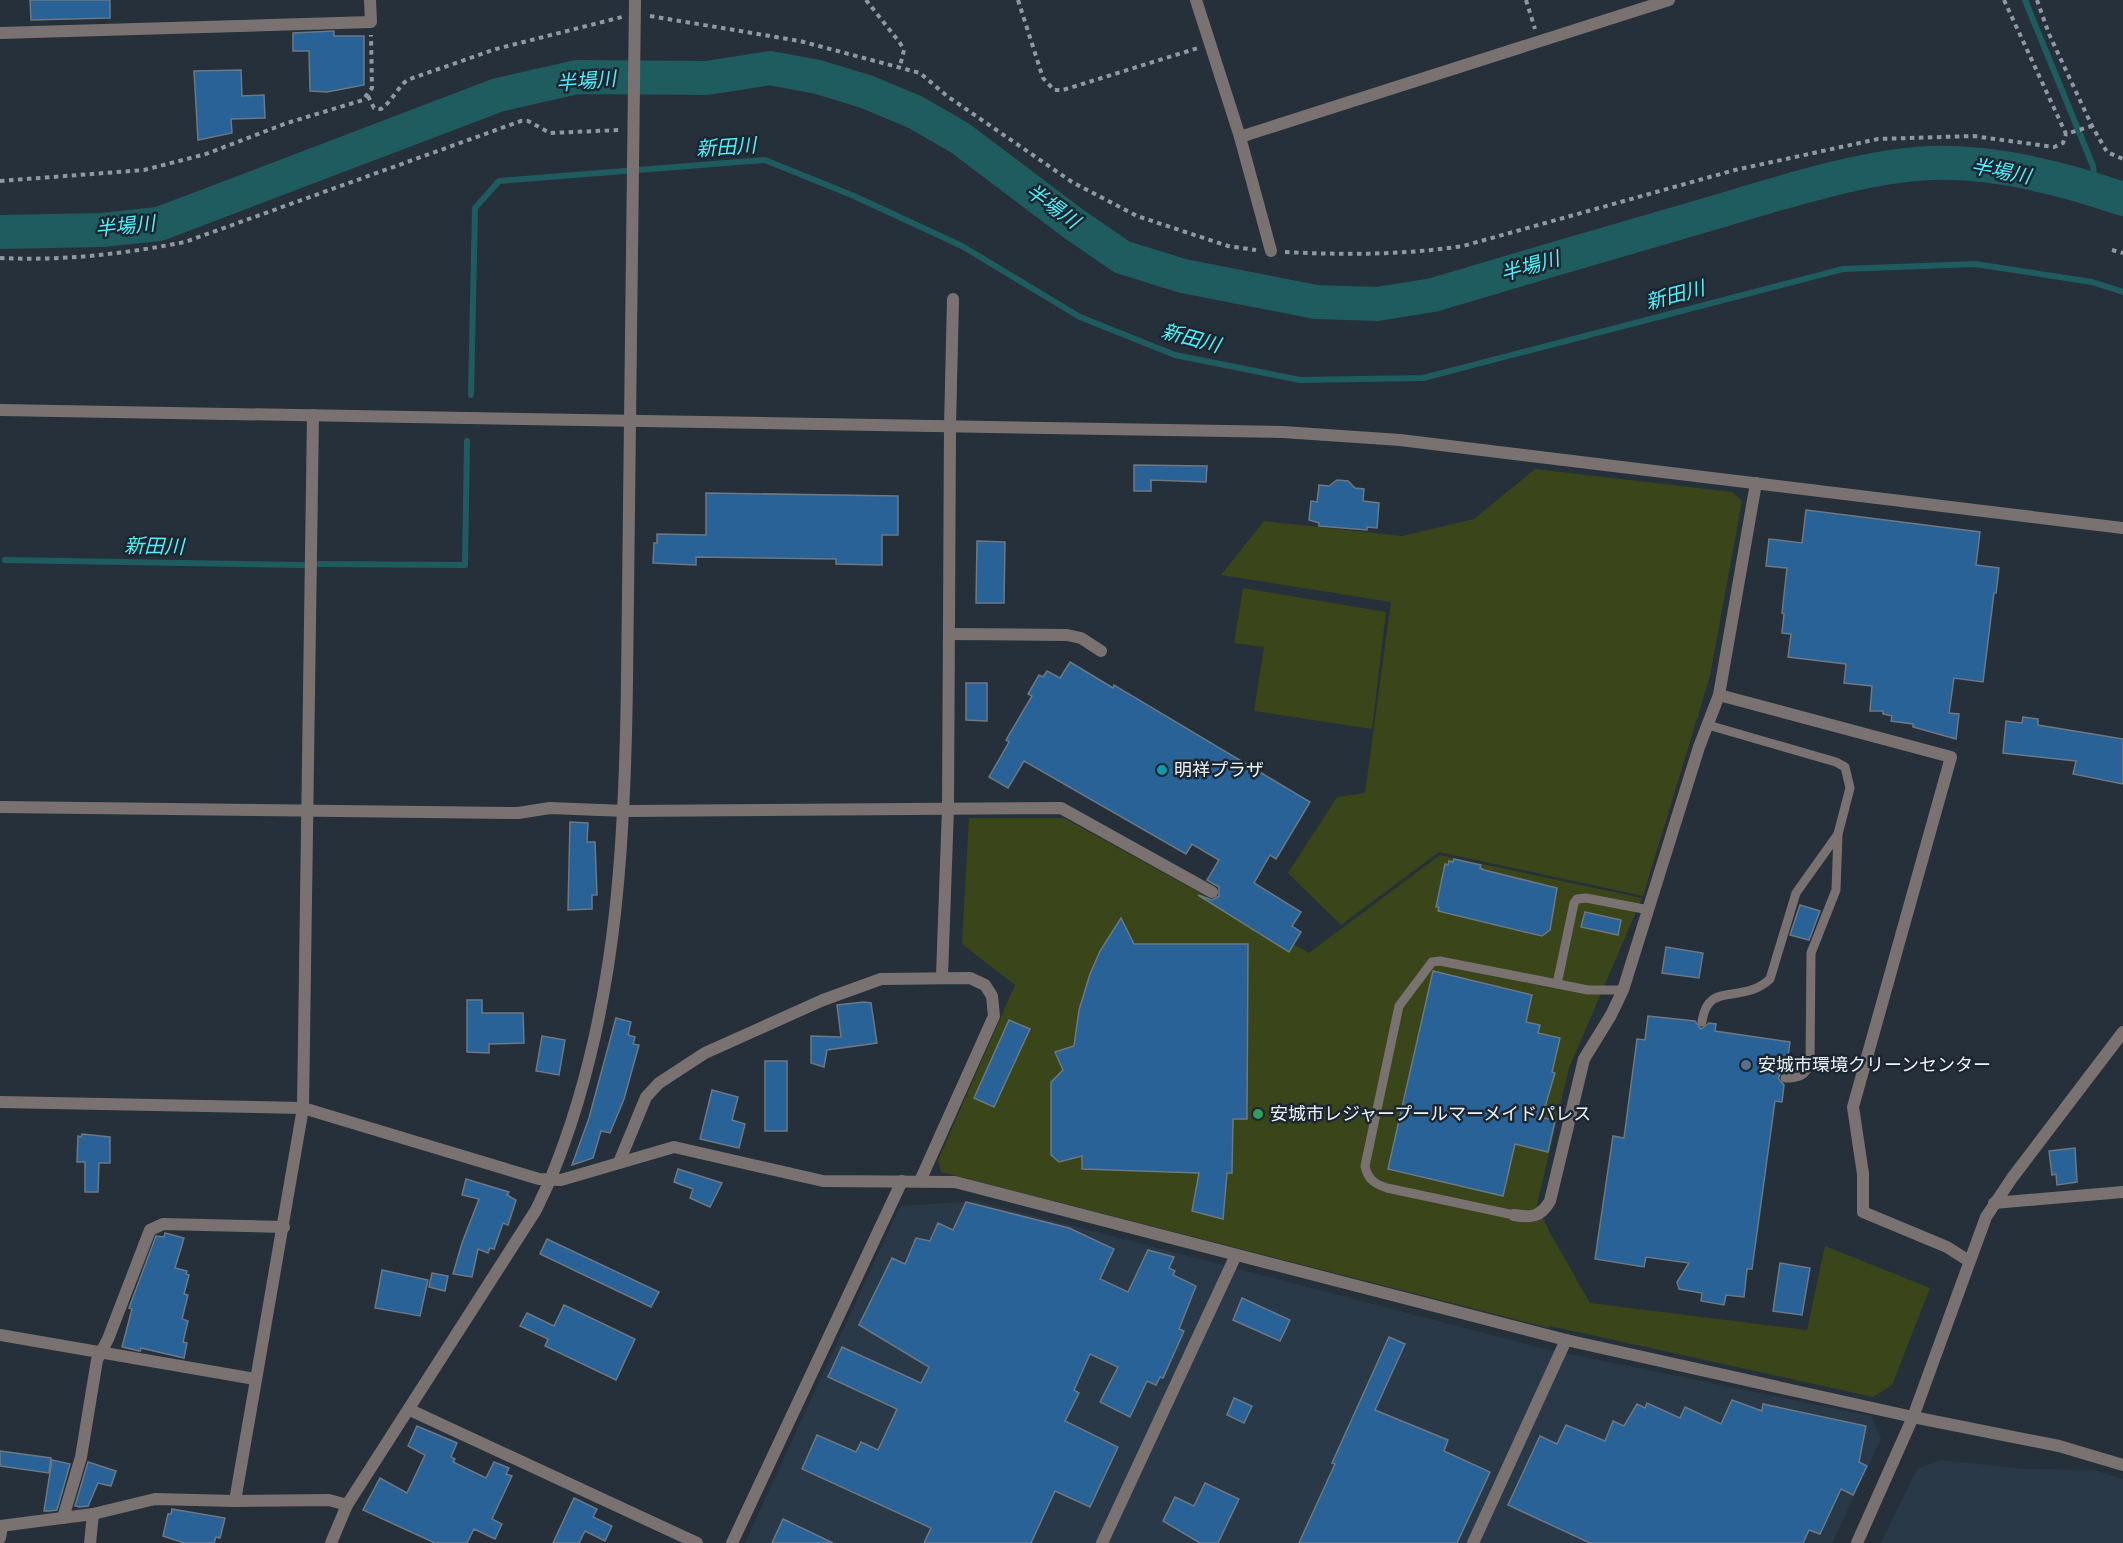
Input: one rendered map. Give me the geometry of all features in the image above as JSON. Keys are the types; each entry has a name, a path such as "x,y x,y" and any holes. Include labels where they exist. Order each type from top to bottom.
{"street":[{"path":"0,33 371,22 370,0"},
{"path":"331,1543 347,1505 536,1210 563,1148 602,1011 617,911 625,811 635,0"},
{"path":"1196,0 1240,137 1271,251"},
{"path":"1240,137 1669,0"},
{"path":"942,976 948,808 953,298"},
{"path":"0,411 1283,432 1411,442 2123,528"},
{"path":"235,1502 303,1108 313,415"},
{"path":"1514,1215 1529,1218 1538,1215 1550,1201 1584,1059 1611,1015 1623,990 1719,695 1756,483"},
{"path":"949,634 1067,634 1081,638 1101,651"},
{"path":"1719,695 1952,758 1853,1107 1863,1174 1863,1212 1947,1247 1969,1261"},
{"path":"0,807 518,813 550,808 625,811 1061,808 1212,892"},
{"path":"620,1160 650,1091 705,1053 823,1000 881,979 942,976 978,980 992,996 995,1007 994,1016 920,1181"},
{"path":"1857,1543 1914,1417 1969,1261 1994,1203 2123,1032"},
{"path":"0,1102 303,1108 538,1179 561,1180 620,1160 674,1147 823,1181 955,1182 1566,1340 1914,1417 2059,1446 2123,1465"},
{"path":"732,1543 902,1181"},
{"path":"1994,1203 2123,1192"},
{"path":"63,1518 81,1457 97,1360 147,1236 155,1226 284,1227"},
{"path":"1102,1543 1236,1255"},
{"path":"0,1335 255,1379"},
{"path":"1473,1543 1566,1340"},
{"path":"410,1410 697,1543"},
{"path":"1,1530 93,1514 155,1499 235,1502 329,1500 347,1505"},
{"path":"90,1543 93,1514"}],"lane":[{"path":"1708,725 1836,762 1845,767 1851,788 1838,834 1836,890 1811,953 1810,1063 1807,1072 1785,1078"},
{"path":"1702,1022 1704,1006 1709,1000 1749,992 1760,988 1770,979 1797,893 1838,834"},
{"path":"1557,984 1574,903 1577,899 1586,898 1649,910"},
{"path":"1514,1215 1376,1185 1368,1176 1365,1166 1399,1006 1432,962 1440,961 1587,990 1623,990"}],"path":[{"path":"867,0 904,50 900,66"},
{"path":"1018,0 1043,78 1054,90 1064,90 1210,44"},
{"path":"1526,0 1539,41"},
{"path":"368,96 374,108 381,109 393,100 396,91 406,80 496,49 614,18 634,22 661,16 800,41 920,73 947,96 1072,182 1137,216 1228,246 1344,255 1419,253 1463,246 1735,170 1878,140 1973,136 2054,147 2063,144 2066,134 2004,0"},
{"path":"2037,0 2049,34 2090,127 2107,152 2123,159"},
{"path":"0,181 144,170 206,154 287,123 353,104 368,96 372,88 371,22"},
{"path":"0,258 71,258 135,252 185,242 521,121 528,121 550,133 633,128"},
{"path":"2066,134 2090,127"},
{"path":"2112,250 2123,253"}],"shaded area":[{"path":"977,1201 1545,1349 1871,1416 1881,1439 1832,1543 745,1543 900,1206"},
{"path":"1941,1460 2025,1469 2094,1470 2123,1479 2123,1543 1881,1543 1917,1469"}],"green space":[{"path":"1535,469 1732,492 1742,501 1710,676 1643,896 1439,852 1341,925 1288,873 1337,797 1365,793 1391,602 1221,575 1264,521 1402,536 1474,519"},
{"path":"1243,588 1386,612 1372,729 1254,711 1264,647 1234,643"},
{"name":"安城市レジャープールマーメイドパレス","path":"969,818 1064,818 1309,953 1440,855 1642,898 1569,1068 1537,1205 1549,1231 1590,1303 1807,1330 1825,1246 1930,1288 1892,1385 1873,1397 1550,1326 1549,1328 941,1172 938,1160 1015,985 962,944"}],"building":[{"path":"30,0 110,0 110,18 31,20"},
{"path":"334,31 334,36 364,36 364,85 327,92 310,91 309,51 293,51 293,33"},
{"path":"241,70 242,96 264,95 265,118 231,119 232,133 198,140 194,71"},
{"path":"1134,465 1207,466 1206,482 1151,480 1151,491 1134,491"},
{"path":"1337,480 1348,481 1355,488 1364,489 1363,501 1379,503 1377,528 1367,527 1367,530 1319,526 1319,523 1309,520 1311,501 1317,502 1319,485 1329,486"},
{"path":"706,493 898,496 898,535 882,535 882,565 836,564 836,559 696,557 696,565 653,563 657,534 706,535"},
{"path":"1806,510 1980,532 1976,565 1999,568 1983,682 1954,678 1949,713 1959,714 1956,739 1913,727 1913,724 1891,721 1892,716 1883,714 1883,711 1870,711 1872,686 1844,683 1846,664 1788,657 1791,634 1782,633 1787,568 1766,566 1769,539 1802,543"},
{"path":"977,541 1005,542 1004,603 976,603"},
{"name":"明祥プラザ","path":"1070,662 1113,688 1114,685 1310,802 1276,859 1270,855 1254,883 1301,912 1292,926 1301,932 1289,952 1198,895 1212,900 1219,896 1219,887 1207,880 1219,860 1192,844 1186,854 1024,761 1008,788 989,777 1009,742 1006,740 1032,696 1028,694 1039,675 1043,677 1047,671 1060,678"},
{"path":"966,683 987,683 987,721 966,720"},
{"path":"2023,717 2038,719 2038,725 2123,739 2123,784 2073,774 2076,761 2003,753 2006,721 2022,723"},
{"path":"570,822 588,823 587,842 595,842 597,895 592,895 592,909 568,910"},
{"path":"1454,859 1481,865 1480,868 1484,870 1557,888 1550,930 1542,936 1438,911 1439,907 1436,907 1445,864 1448,865 1449,861 1453,862"},
{"path":"1800,905 1820,911 1809,940 1790,935"},
{"path":"1585,912 1621,920 1618,935 1581,927"},
{"path":"1121,918 1134,944 1248,944 1247,1119 1233,1119 1232,1173 1227,1173 1223,1219 1192,1211 1199,1173 1082,1169 1082,1156 1059,1162 1051,1155 1051,1082 1063,1070 1055,1052 1074,1046 1079,1010 1090,974 1100,951"},
{"path":"1666,947 1703,953 1699,978 1662,973"},
{"path":"1433,971 1532,995 1526,1022 1540,1025 1538,1033 1560,1038 1552,1072 1555,1073 1542,1117 1555,1121 1548,1152 1515,1144 1503,1196 1388,1169"},
{"path":"467,1000 482,1000 482,1013 523,1013 524,1043 489,1044 489,1053 467,1052"},
{"path":"871,1003 877,1043 827,1050 824,1067 811,1063 811,1036 841,1037 837,1005"},
{"path":"1648,1016 1695,1021 1701,1029 1709,1023 1716,1024 1715,1031 1790,1042 1786,1071 1778,1078 1784,1085 1782,1102 1775,1101 1752,1269 1747,1269 1744,1297 1726,1295 1724,1305 1701,1301 1702,1293 1679,1289 1677,1282 1689,1263 1646,1257 1644,1267 1595,1259 1613,1136 1624,1138 1637,1039 1645,1040"},
{"path":"616,1018 631,1022 628,1035 635,1037 633,1044 639,1045 624,1099 610,1133 601,1131 593,1158 572,1165 589,1118"},
{"path":"1009,1020 1030,1029 994,1107 974,1098"},
{"path":"542,1036 565,1040 559,1075 536,1071"},
{"path":"765,1061 787,1061 787,1131 765,1131"},
{"path":"712,1090 738,1097 732,1120 745,1124 739,1148 700,1139"},
{"path":"82,1134 110,1137 110,1163 99,1163 98,1192 85,1192 85,1162 77,1162 78,1136 81,1137"},
{"path":"2075,1148 2077,1182 2057,1185 2056,1174 2052,1175 2049,1151"},
{"path":"678,1169 722,1183 710,1207 690,1198 693,1189 674,1182"},
{"path":"466,1179 509,1192 507,1195 516,1200 508,1225 503,1223 494,1249 490,1248 488,1253 478,1249 472,1277 453,1274 479,1199 462,1195"},
{"path":"966,1202 1069,1228 1114,1249 1100,1279 1128,1292 1148,1250 1174,1257 1169,1268 1175,1271 1173,1275 1196,1286 1179,1329 1184,1331 1163,1378 1160,1377 1156,1385 1147,1381 1130,1417 1100,1402 1118,1367 1090,1354 1074,1390 1079,1393 1065,1421 1118,1447 1090,1507 1055,1491 1031,1543 924,1543 931,1528 802,1469 817,1435 856,1452 861,1442 878,1450 897,1409 828,1377 842,1347 921,1383 929,1367 859,1325 892,1258 905,1264 916,1238 930,1241 938,1223 953,1230"},
{"path":"165,1233 184,1238 175,1268 187,1271 186,1274 189,1275 184,1294 188,1295 182,1319 188,1321 183,1342 187,1343 184,1358 141,1348 140,1351 122,1347 132,1309 129,1308 156,1236 164,1237"},
{"path":"547,1239 659,1292 651,1307 540,1254"},
{"path":"1780,1263 1810,1268 1802,1315 1773,1311"},
{"path":"382,1270 428,1280 420,1316 375,1308"},
{"path":"432,1273 448,1276 445,1291 429,1287"},
{"path":"1242,1298 1290,1320 1280,1341 1233,1320"},
{"path":"564,1305 635,1339 616,1380 545,1346 548,1339 520,1326 527,1313 554,1326"},
{"path":"1389,1337 1405,1344 1375,1410 1448,1440 1444,1451 1490,1472 1457,1543 1299,1543 1335,1464 1332,1463"},
{"path":"1234,1398 1252,1406 1244,1423 1227,1415"},
{"path":"1732,1400 1762,1411 1763,1404 1866,1426 1859,1462 1867,1466 1853,1495 1841,1489 1820,1534 1809,1530 1803,1543 1590,1543 1508,1505 1540,1436 1557,1444 1566,1425 1605,1441 1613,1421 1624,1426 1637,1404 1645,1408 1647,1403 1680,1418 1685,1407 1721,1424"},
{"path":"417,1426 457,1443 451,1457 455,1459 453,1462 486,1478 494,1462 509,1468 506,1474 512,1476 492,1519 502,1524 495,1539 474,1529 467,1543 435,1543 363,1510 380,1478 407,1493 425,1455 408,1446"},
{"path":"0,1451 51,1458 49,1473 0,1466"},
{"path":"52,1460 70,1464 57,1510 44,1511"},
{"path":"88,1462 116,1471 111,1486 98,1483 88,1506 75,1506"},
{"path":"1205,1483 1239,1499 1218,1543 1200,1543 1163,1521 1175,1497 1194,1506"},
{"path":"574,1498 597,1509 593,1517 612,1526 605,1541 585,1531 579,1543 553,1543"},
{"path":"172,1509 225,1518 220,1538 216,1537 214,1543 184,1543 163,1536 168,1514 171,1514"},
{"path":"783,1519 833,1543 772,1543"}],"waterway":[{"path":"2025,0 2093,166 2096,190"},
{"name":"半場川","path":"0,232 102,230 159,224 498,95 577,77 707,78 770,68 818,77 867,92 915,112 960,138 1074,224 1122,257 1183,276 1316,302 1377,304 1433,295 1795,189 1852,174 1907,165 1956,163 2004,168 2053,178 2123,199"},
{"name":"新田川","path":"471,395 475,208 499,181 765,160 854,196 962,246 1080,317 1175,355 1300,380 1423,378 1843,269 1975,264 2092,282 2123,292"},
{"name":"新田川","path":"318,564 465,565 467,441"},
{"name":"新田川","path":"5,560 303,565"}],"place":[{"name":"明祥プラザ","path":"1162,770"},
{"name":"安城市環境クリーンセンター","path":"1746,1065"},
{"name":"安城市レジャープールマーメイドパレス","path":"1258,1114"}]}
